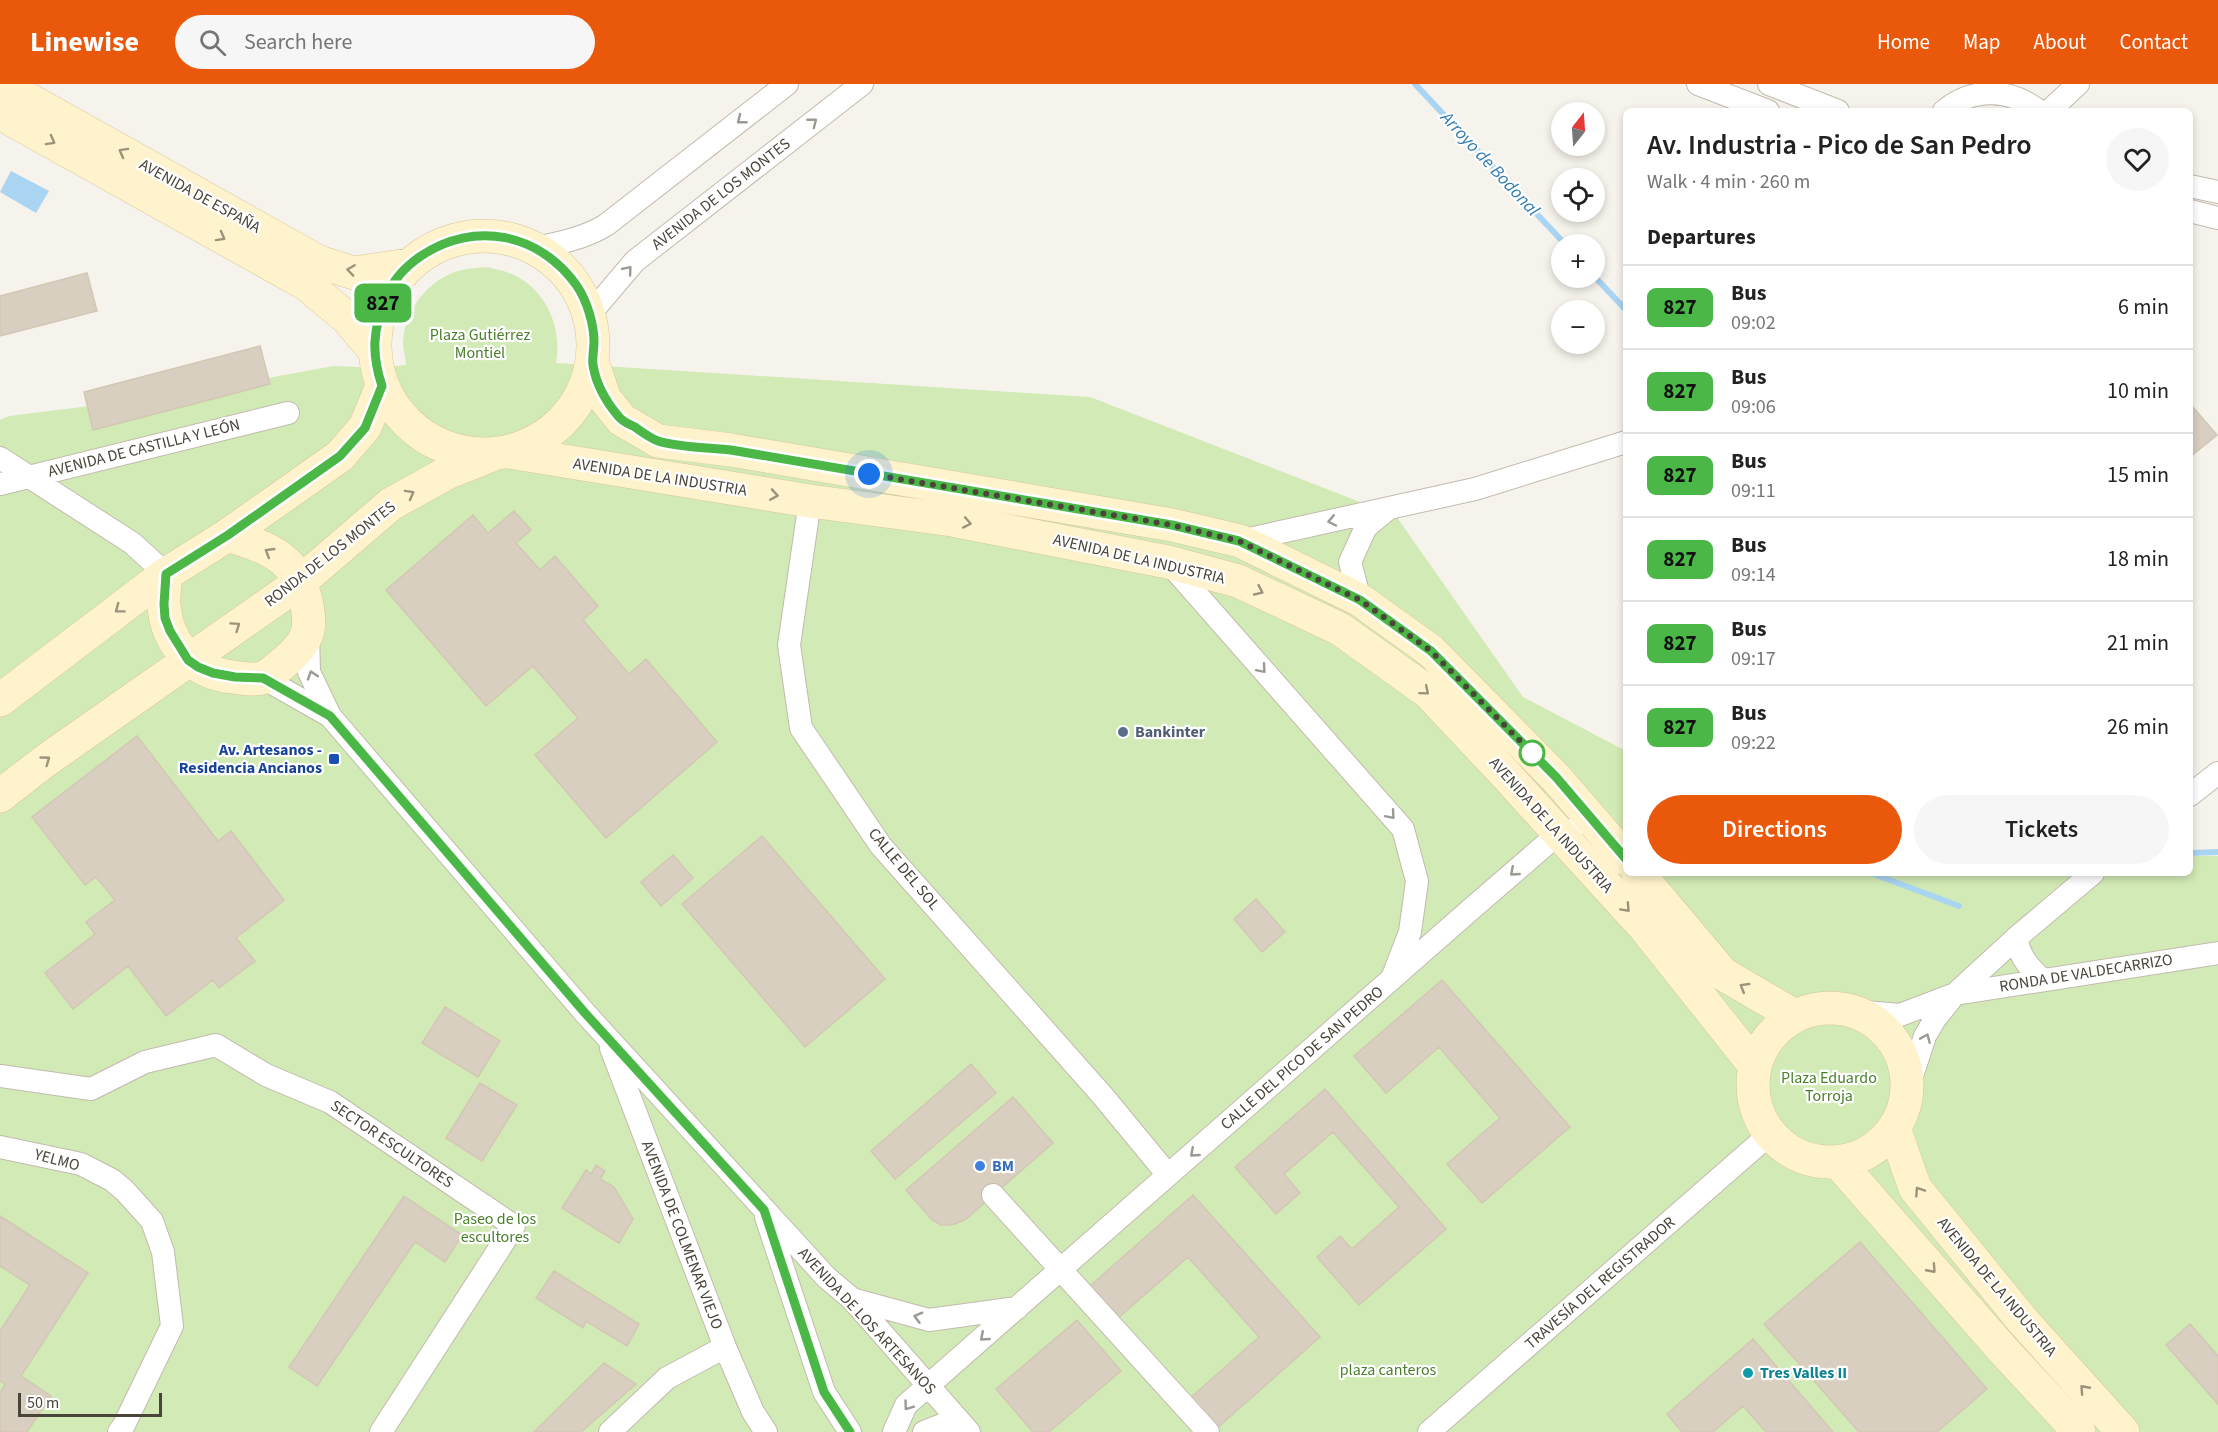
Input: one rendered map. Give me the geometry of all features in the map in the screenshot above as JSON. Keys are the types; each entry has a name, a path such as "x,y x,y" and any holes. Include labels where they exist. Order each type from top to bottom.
{"street":[{"name":"AVENIDA DE ESPAÑA","path":"1,84 319,262 354,273 408,265"},
{"path":"535,248 585,235 606,225 787,84"},
{"name":"AVENIDA DE LOS MONTES","path":"590,314 635,261 862,84"},
{"path":"1698,84 1760,108"},
{"path":"1769,84 1830,108"},
{"path":"2052,108 2078,84"},
{"path":"1948,108 1956,101 1979,93 2003,93 2026,101 2035,108"},
{"name":"AVENIDA DE ESPAÑA","path":"0,112 306,284 347,318 374,350"},
{"path":"2193,187 2218,192"},
{"path":"2193,212 2218,218"},
{"path":"469,236 503,237 535,248 566,272 578,288 590,314 594,339 593,364 582,394 564,420 539,440 501,453 466,453 439,445 415,430 396,410 382,386 376,368 374,350 377,319 389,290 408,265 436,246 469,236"},
{"name":"AVENIDA DE LA INDUSTRIA","path":"593,364 605,399 621,420 658,441 731,450 1172,525 1239,541 1360,600 1431,651 1556,777 1623,855"},
{"path":"0,700 166,574 228,535 340,456 365,428 382,386"},
{"name":"AVENIDA DE CASTILLA Y LEÓN","path":"0,484 288,413"},
{"path":"1239,541 1475,489 1623,443"},
{"name":"AVENIDA DE LA INDUSTRIA","path":"501,453 810,501 952,520 1168,562 1238,581 1340,629 1428,692 1508,776 1646,929 1755,1066"},
{"name":"RONDA DE LOS MONTES","path":"0,796 45,761 299,583 391,504 447,473 501,453"},
{"path":"0,458 132,543 166,574"},
{"name":"CALLE DEL SOL","path":"810,501 789,645 801,728 881,846 1101,1095 1168,1175"},
{"path":"1360,600 1350,562 1366,527 1389,508"},
{"path":"166,574 165,618 170,631 188,660 213,673 263,678 293,656 308,630 306,597 292,568 269,550 228,535"},
{"path":"1168,562 1403,830 1417,881 1410,932 1392,979"},
{"name":"AVENIDA DE LOS ARTESANOS","path":"308,630 309,672 330,716 434,839 606,1035 826,1277 852,1299 969,1432"},
{"name":"AVENIDA DE LOS ARTESANOS","path":"263,678 330,716"},
{"path":"2193,793 2218,773"},
{"name":"CALLE DEL PICO DE SAN PEDRO","path":"928,1385 1558,834 1595,822"},
{"name":"AVENIDA DE LA INDUSTRIA","path":"1640,876 1722,974 1795,1016"},
{"path":"1908,1088 1904,1063 1893,1040 1876,1023 1853,1011 1834,1008 1814,1009 1795,1016 1777,1029 1764,1045 1755,1066 1753,1084 1755,1102 1770,1134 1784,1147 1801,1156 1819,1161 1838,1162 1860,1156 1879,1145 1894,1128 1904,1109 1908,1088 1925,1036 1935,1019 1955,994 2016,938 2089,876"},
{"path":"2016,938 2019,952 2029,968 2043,981"},
{"name":"RONDA DE VALDECARRIZO","path":"1853,1011 1900,1015 1955,994 2218,952"},
{"name":"AVENIDA DE COLMENAR VIEJO","path":"606,1035 725,1347 753,1412 766,1432"},
{"name":"SECTOR ESCULTORES","path":"0,1076 91,1089 145,1062 216,1045 266,1075 330,1102 514,1226 381,1432"},
{"name":"AVENIDA DE LA INDUSTRIA","path":"1894,1128 1915,1188 2023,1321 2123,1432"},
{"name":"TRAVESÍA DEL REGISTRADOR","path":"1429,1432 1770,1134"},
{"name":"YELMO","path":"0,1147 81,1164 112,1180 152,1221 163,1252 172,1326 119,1432"},
{"name":"AVENIDA DE LA INDUSTRIA","path":"1838,1162 2004,1351 2079,1432"},
{"path":"993,1195 1208,1432"},
{"name":"AVENIDA DE LOS ARTESANOS","path":"764,1210 824,1392 850,1432"},
{"path":"852,1299 929,1320 1017,1308"},
{"path":"610,1432 668,1378 725,1347"},
{"path":"894,1432 906,1405 928,1385"},
{"path":"924,1432 942,1425 969,1432"}],"green space":[{"path":"486,267 506,272 522,279 533,288 542,298 554,323 557,336 556,363 1090,397 1396,516 1523,697 1623,749 1623,876 2193,876 2193,856 2218,856 2218,1432 0,1432 0,420 9,416 162,397 334,366 376,368 406,365 403,342 414,307 430,287 450,274 465,269"}],"water":[{"path":"11,171 49,191 36,213 0,192"}],"building":[{"path":"87,273 97,311 0,336 0,296"},
{"path":"260,346 270,384 93,430 84,392"},
{"path":"2193,407 2217,435 2193,455"},
{"path":"514,511 531,530 516,543 540,570 555,556 598,606 583,620 629,674 646,659 717,742 606,838 535,755 578,718 533,666 486,706 386,590 473,515 488,533"},
{"path":"137,736 218,841 231,831 284,900 236,938 255,961 219,988 213,980 166,1016 128,966 73,1009 45,973 95,934 86,922 115,900 96,877 85,885 32,817"},
{"path":"762,836 885,979 805,1047 682,904"},
{"path":"673,855 693,878 661,906 641,882"},
{"path":"1256,899 1285,932 1262,952 1234,919"},
{"path":"1442,980 1570,1127 1482,1203 1447,1164 1500,1118 1439,1047 1386,1093 1354,1056"},
{"path":"445,1007 500,1041 478,1077 422,1043"},
{"path":"971,1064 996,1093 895,1179 871,1151"},
{"path":"480,1083 517,1105 482,1161 446,1138"},
{"path":"1325,1089 1446,1229 1359,1305 1317,1257 1340,1236 1352,1249 1399,1207 1333,1132 1284,1174 1300,1193 1276,1214 1235,1167"},
{"name":"BM","path":"1013,1097 1053,1143 966,1219 949,1225 941,1225 932,1220 906,1190"},
{"path":"596,1165 605,1171 600,1179 614,1187 633,1219 619,1243 562,1208 586,1170 591,1174"},
{"path":"1193,1195 1320,1337 1216,1429 1189,1399 1259,1337 1188,1257 1118,1318 1090,1286"},
{"path":"404,1196 462,1235 445,1262 415,1242 317,1386 289,1367"},
{"path":"0,1216 88,1273 21,1376 51,1396 27,1432 0,1432 0,1393 5,1384 0,1381 0,1331 30,1285 0,1266"},
{"path":"1860,1242 1987,1389 1937,1432 1859,1432 1764,1324"},
{"path":"554,1271 639,1324 627,1346 586,1321 583,1328 536,1298"},
{"path":"1077,1320 1121,1371 1049,1432 1033,1432 996,1389"},
{"path":"2190,1324 2218,1356 2218,1404 2166,1345"},
{"name":"Tres Valles II","path":"1753,1339 1833,1432 1766,1432 1743,1406 1713,1432 1682,1432 1667,1414"},
{"path":"604,1363 636,1384 581,1432 534,1432"}],"waterway":[{"name":"Arroyo de Bodonal","path":"1415,84 1556,234"},
{"name":"Arroyo de Bodonal","path":"1605,288 1623,307"},
{"name":"Arroyo de Bodonal","path":"2193,853 2218,852"},
{"name":"Arroyo de Bodonal","path":"1879,876 1959,906"}],"bus line":[{"name":"827","path":"850,1432 824,1392 764,1210 585,1013 330,716 263,678 235,677 213,673 198,667 188,660 170,631 165,618 166,574 228,535 340,456 365,428 382,386 376,368 374,350 377,319 389,290 408,265 436,246 469,236 503,237 535,248 547,256 559,265 578,288 590,314 594,339 593,364 605,399 621,420 658,441 731,450 1172,525 1239,541 1360,600 1431,651 1556,777 1623,855"}],"place":[{"name":"Bankinter","path":"1123,732"},
{"name":"Av. Artesanos - Residencia Ancianos","path":"334,759"},
{"name":"BM","path":"980,1166"},
{"name":"Tres Valles II","path":"1748,1373"}],"route":[{"path":"869,474 1172,525 1239,541 1360,600 1431,651 1532,753"}],"park label":[{"name":"Plaza Gutiérrez Montiel","path":"480,344"},
{"name":"Plaza Eduardo Torroja","path":"1829,1087"},
{"name":"Paseo de los escultores","path":"495,1228"},
{"name":"plaza canteros","path":"1388,1370"}]}
